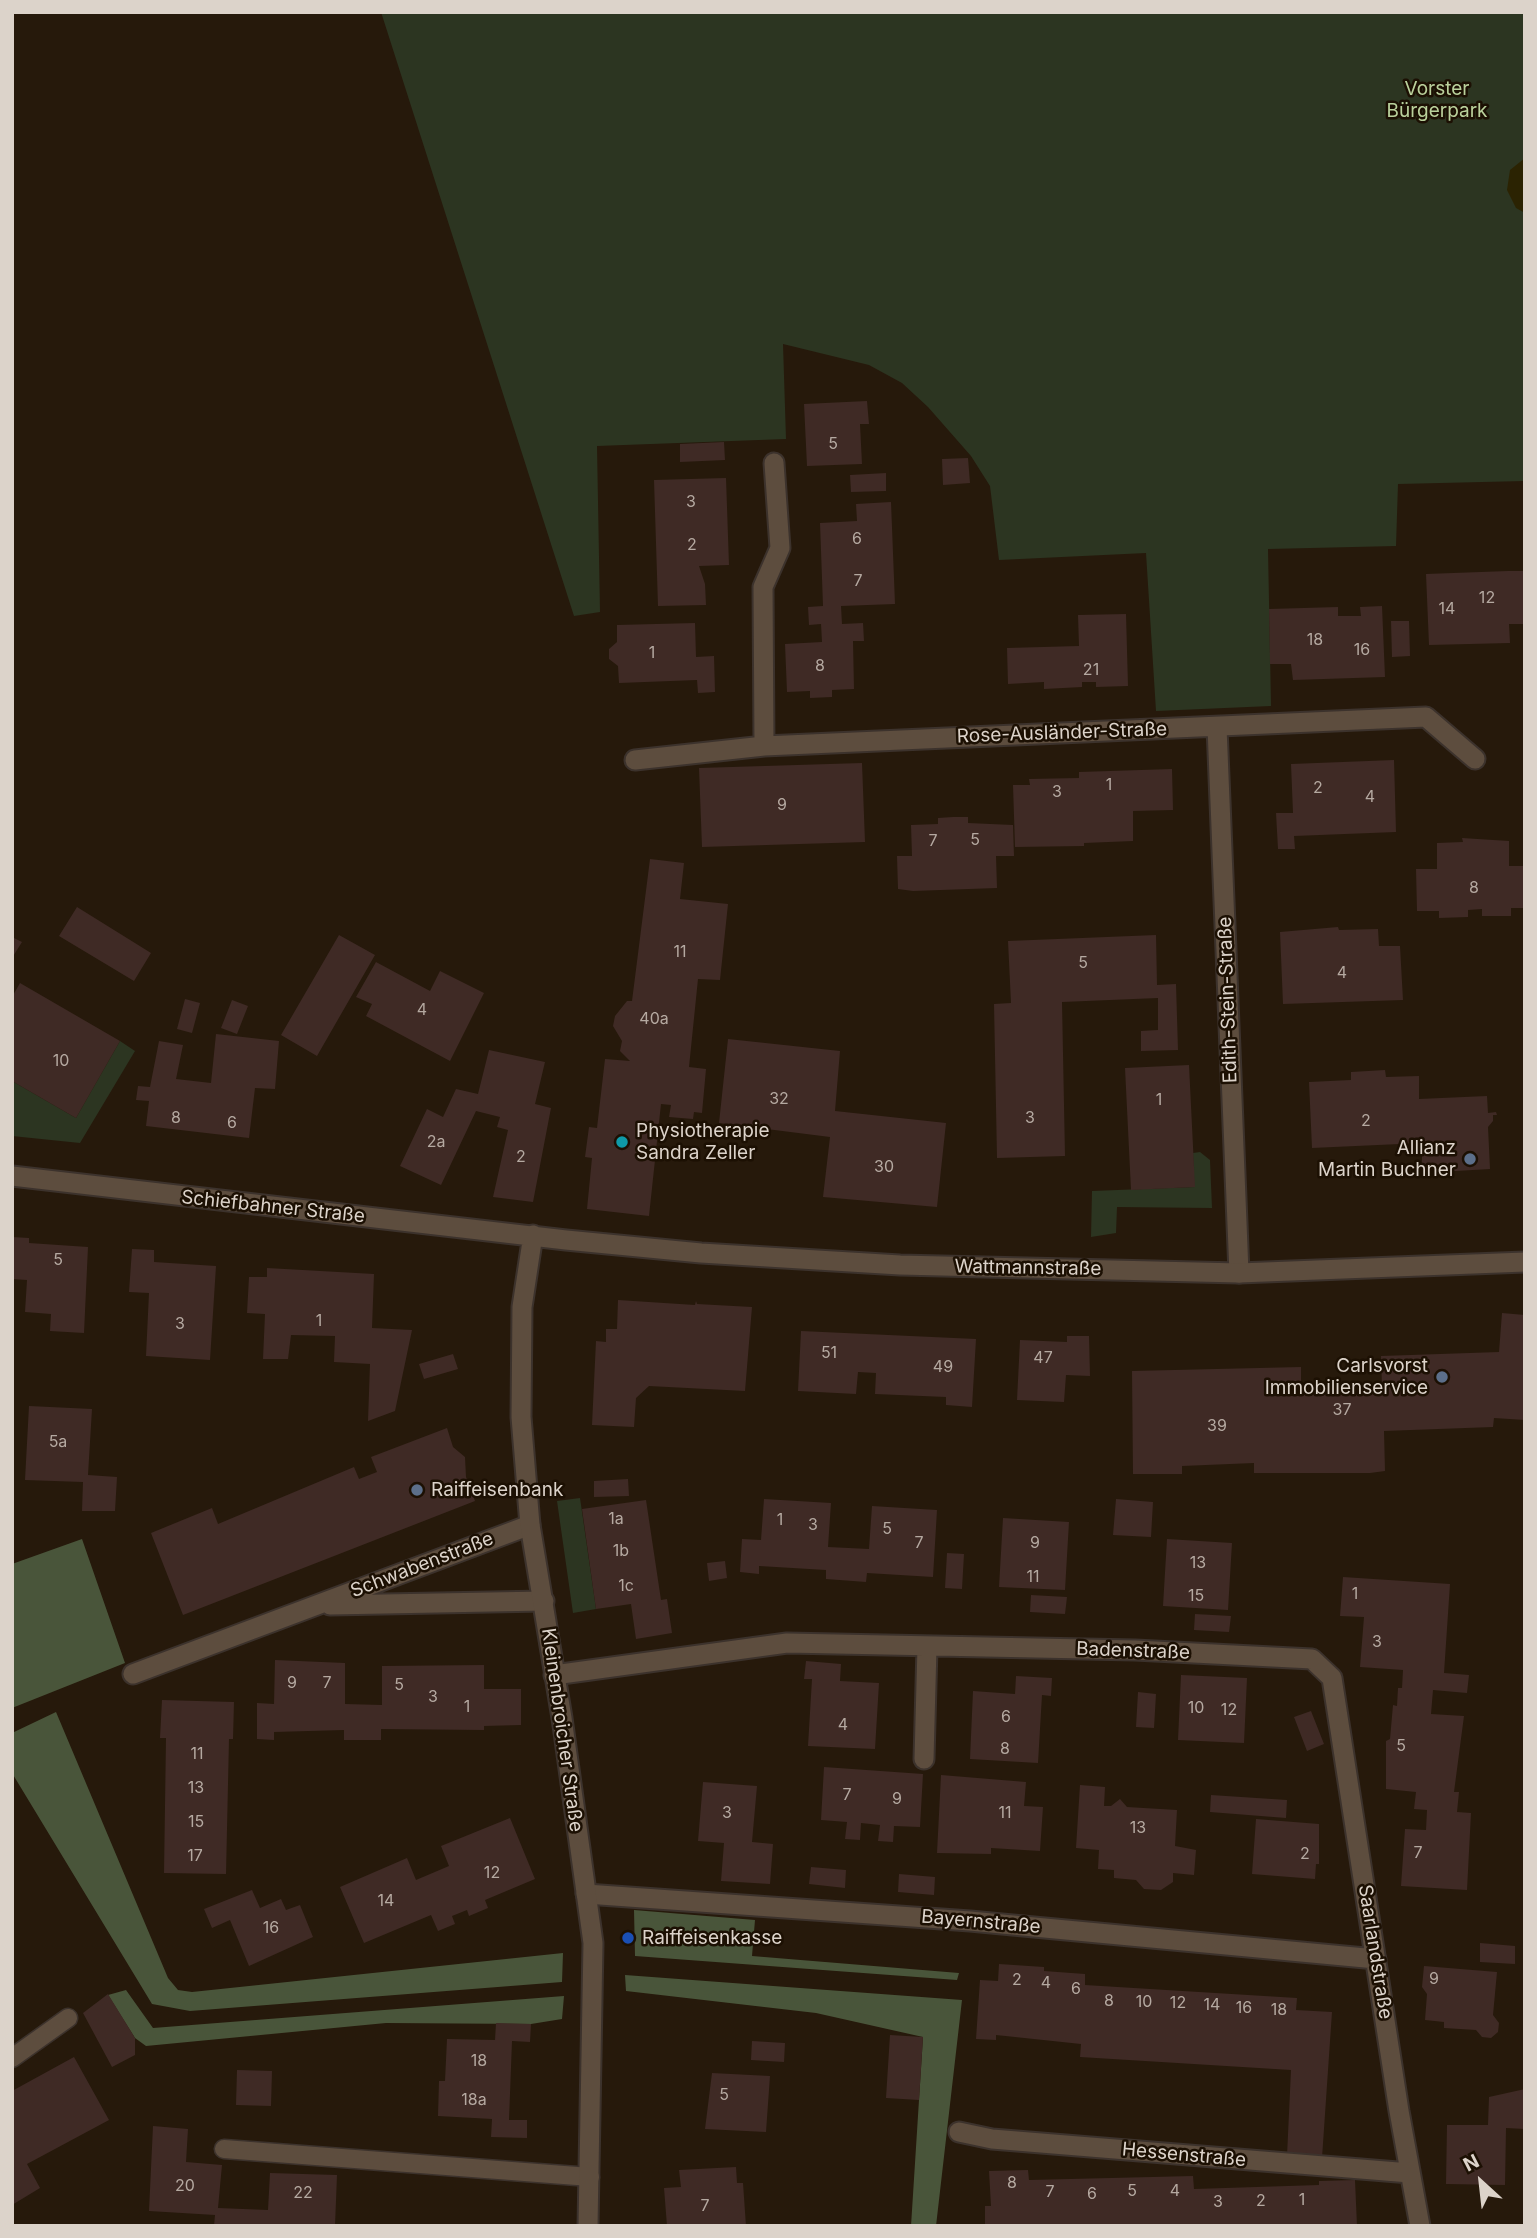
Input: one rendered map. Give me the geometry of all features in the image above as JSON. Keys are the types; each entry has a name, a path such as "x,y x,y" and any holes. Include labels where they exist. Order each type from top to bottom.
{"street":[{"path":"764,747 763,587 780,548 774,463"},
{"name":"Rose-Ausländer-Straße","path":"635,760 764,747 1426,717 1475,759"},
{"name":"Edith-Stein-Straße","path":"1217,727 1239,1273"},
{"name":"Schiefbahner Straße","path":"12,1176 533,1235"},
{"name":"Wattmannstraße","path":"533,1235 701,1253 886,1265 1239,1273 1525,1262"},
{"name":"Kleinenbroicher Straße","path":"533,1235 522,1307 520,1417 530,1525 544,1601 586,1894 594,1985 588,2226"},
{"name":"Schwabenstraße","path":"133,1674 530,1525"},
{"name":"Schwabenstraße","path":"314,1605 544,1601"},
{"name":"Badenstraße","path":"554,1675 787,1643 1135,1650 1312,1659 1332,1678"},
{"path":"924,1759 927,1647"},
{"name":"Saarlandstraße","path":"1332,1678 1420,2226"},
{"name":"Bayernstraße","path":"586,1894 970,1921 1376,1959"},
{"name":"Hessenstraße","path":"959,2132 992,2139 1410,2173"}],"lane":[{"path":"12,2058 68,2018"},
{"path":"224,2149 590,2177"}],"green space":[{"name":"Vorster Bürgerpark","path":"381,12 1525,12 1525,481 1398,484 1396,546 1268,549 1271,706 1156,711 1146,553 999,560 990,486 971,456 928,407 902,383 869,365 783,344 786,439 597,446 600,612 574,616"},
{"path":"120,1041 135,1051 80,1143 12,1136 12,1081 76,1118"},
{"path":"1200,1152 1210,1160 1212,1208 1117,1207 1116,1233 1091,1237 1092,1191 1194,1187 1193,1153"},
{"path":"580,1498 596,1609 573,1613 557,1501"},
{"path":"82,1539 125,1663 12,1708 12,1564"},
{"path":"56,1712 168,1978 178,1990 192,1992 563,1953 562,1982 190,2011 152,2004 12,1773 12,1733"},
{"path":"634,1910 755,1920 752,1956 959,1973 957,1980 635,1956"},
{"path":"625,1975 962,2000 936,2226 911,2226 923,2037 816,2013 626,1991"},
{"path":"126,1990 153,2028 564,1996 562,2019 531,2024 386,2023 146,2046 135,2038 108,1995"}],"sand":[{"path":"1525,158 1525,213 1516,208 1507,190 1510,170"}],"building":[{"path":"867,401 869,424 860,424 862,464 807,466 804,404"},
{"path":"724,442 725,460 680,462 680,444"},
{"path":"968,458 970,483 943,485 942,459"},
{"path":"886,473 886,491 851,492 850,475"},
{"path":"726,478 729,565 699,566 705,584 706,605 658,606 654,480"},
{"path":"891,502 895,604 841,606 842,624 863,623 864,641 853,641 854,689 832,690 832,697 810,698 810,691 787,692 785,644 822,642 821,624 809,625 808,607 823,606 820,523 857,521 856,504"},
{"path":"1525,571 1525,624 1509,624 1510,643 1429,645 1426,574"},
{"path":"1382,606 1385,677 1293,680 1291,664 1270,664 1269,609 1338,607 1338,616 1361,616 1360,607"},
{"path":"1126,614 1128,686 1096,687 1096,682 1082,682 1082,687 1044,689 1044,682 1008,684 1007,648 1079,646 1078,615"},
{"path":"1391,621 1409,621 1410,656 1392,657"},
{"path":"695,623 696,657 714,656 715,692 698,693 697,680 619,683 618,666 609,659 609,649 617,642 617,625"},
{"path":"1394,760 1396,832 1294,836 1295,849 1278,849 1276,813 1293,813 1291,764"},
{"path":"862,763 865,842 702,847 699,768"},
{"path":"1172,769 1173,810 1133,811 1133,841 1084,843 1084,846 1015,847 1013,785 1030,785 1029,779 1079,778 1079,772"},
{"path":"968,817 968,823 1013,825 1014,856 996,856 997,888 913,891 898,889 897,856 912,856 911,825 938,824 938,818"},
{"path":"1462,838 1509,841 1509,866 1525,866 1525,908 1511,908 1511,916 1482,916 1482,909 1468,910 1468,917 1439,918 1439,911 1417,911 1416,869 1437,869 1437,843 1463,842"},
{"path":"650,859 684,863 680,899 728,904 720,980 698,979 689,1067 706,1069 702,1113 694,1112 693,1119 669,1117 671,1105 661,1104 649,1216 587,1209 592,1158 585,1157 589,1127 597,1128 605,1059 630,1061 620,1051 622,1041 613,1026 615,1016 627,1001 632,1001"},
{"path":"77,907 151,953 134,981 59,936"},
{"path":"1338,927 1339,930 1378,929 1379,946 1400,946 1403,1000 1283,1004 1280,932"},
{"path":"339,935 375,955 317,1056 281,1035"},
{"path":"1156,935 1157,985 1176,984 1178,1050 1141,1051 1141,1031 1158,1030 1158,998 1062,1002 1065,1156 997,1158 994,1004 1011,1003 1008,941"},
{"path":"12,937 22,942 12,958"},
{"path":"376,962 430,991 440,971 484,993 450,1061 366,1016 372,1004 356,997"},
{"path":"20,983 120,1041 76,1118 12,1081 12,997"},
{"path":"185,999 200,1003 192,1033 177,1029"},
{"path":"232,1000 248,1006 237,1034 221,1028"},
{"path":"216,1034 279,1041 275,1089 255,1088 249,1138 146,1126 149,1101 136,1100 138,1086 150,1087 159,1041 183,1045 176,1079 211,1083"},
{"path":"728,1039 840,1051 835,1111 946,1123 937,1207 823,1197 830,1137 719,1123"},
{"path":"489,1050 545,1062 535,1104 551,1108 533,1202 493,1197 508,1130 497,1127 500,1117 476,1111 441,1185 400,1166 427,1109 443,1117 456,1089 478,1094"},
{"path":"1189,1065 1195,1187 1131,1190 1125,1068"},
{"path":"1385,1070 1386,1077 1419,1076 1419,1099 1487,1096 1488,1113 1496,1112 1497,1115 1493,1115 1493,1121 1488,1127 1490,1169 1422,1173 1422,1143 1312,1148 1309,1082 1351,1080 1351,1072"},
{"path":"12,1237 29,1238 29,1243 88,1247 84,1333 50,1331 51,1314 25,1312 27,1280 12,1279"},
{"path":"132,1249 154,1250 154,1262 216,1266 210,1360 146,1356 149,1293 129,1292"},
{"path":"267,1268 374,1274 372,1328 412,1330 395,1411 368,1421 370,1364 334,1362 335,1336 291,1335 288,1359 263,1359 265,1314 247,1313 249,1277 267,1277"},
{"path":"618,1300 695,1305 696,1301 697,1304 752,1307 745,1391 649,1386 636,1398 634,1427 592,1425 596,1341 606,1342 606,1329 617,1329"},
{"path":"1502,1313 1525,1315 1525,1420 1494,1418 1493,1427 1384,1431 1385,1471 1254,1473 1254,1463 1182,1466 1182,1474 1133,1474 1132,1371 1301,1367 1301,1390 1382,1387 1381,1356 1499,1352"},
{"path":"801,1331 976,1339 972,1407 946,1405 946,1397 875,1394 876,1373 858,1372 856,1394 798,1391"},
{"path":"1067,1336 1089,1336 1090,1376 1066,1375 1064,1402 1017,1400 1020,1340 1067,1342"},
{"path":"453,1354 458,1369 424,1379 419,1364"},
{"path":"29,1406 92,1409 88,1475 117,1477 115,1511 82,1511 83,1482 25,1480"},
{"path":"447,1428 453,1447 465,1457 466,1477 475,1501 183,1615 151,1533 212,1508 218,1524 354,1467 359,1479 377,1472 371,1457"},
{"path":"628,1479 629,1496 594,1497 594,1481"},
{"path":"764,1499 831,1503 828,1547 869,1549 872,1506 937,1510 933,1577 867,1573 866,1582 826,1579 826,1570 759,1566 759,1574 740,1572 742,1539 761,1540"},
{"path":"1116,1499 1153,1502 1151,1537 1113,1535"},
{"path":"646,1500 661,1600 667,1599 672,1633 636,1639 631,1604 596,1609 582,1509"},
{"path":"1003,1518 1069,1522 1065,1590 999,1587"},
{"path":"1167,1539 1232,1543 1228,1610 1163,1606"},
{"path":"947,1553 964,1554 962,1589 945,1588"},
{"path":"725,1561 727,1578 709,1581 707,1563"},
{"path":"1343,1577 1450,1584 1444,1673 1469,1675 1467,1693 1433,1690 1431,1714 1464,1716 1454,1792 1459,1792 1457,1812 1471,1813 1467,1890 1401,1886 1405,1829 1426,1830 1427,1810 1414,1809 1416,1792 1386,1789 1386,1741 1390,1739 1393,1705 1397,1706 1403,1670 1360,1667 1364,1617 1340,1616"},
{"path":"1031,1595 1067,1597 1065,1614 1030,1612"},
{"path":"1195,1614 1231,1616 1229,1632 1194,1630"},
{"path":"275,1660 345,1663 345,1704 382,1705 382,1666 484,1665 484,1689 521,1689 521,1725 484,1726 484,1730 381,1729 381,1740 344,1740 344,1730 274,1732 274,1740 257,1739 257,1703 274,1704"},
{"path":"806,1661 841,1664 840,1681 879,1683 875,1749 808,1746 812,1679 804,1679"},
{"path":"1181,1675 1247,1678 1244,1743 1178,1740"},
{"path":"1016,1676 1052,1678 1051,1696 1042,1695 1038,1763 970,1759 973,1691 1015,1694"},
{"path":"1138,1692 1156,1694 1154,1728 1136,1727"},
{"path":"162,1700 234,1702 233,1739 229,1739 226,1874 164,1873 166,1738 160,1738"},
{"path":"1311,1711 1324,1744 1307,1751 1294,1717"},
{"path":"824,1767 923,1774 920,1827 894,1826 893,1842 878,1841 880,1825 861,1823 860,1840 845,1839 847,1822 821,1820"},
{"path":"941,1775 1026,1782 1024,1806 1043,1807 1040,1851 991,1848 991,1854 937,1853"},
{"path":"703,1782 757,1786 752,1842 773,1844 770,1884 721,1881 724,1843 698,1841"},
{"path":"1080,1785 1105,1787 1104,1806 1111,1806 1120,1799 1127,1807 1177,1810 1175,1846 1196,1850 1194,1875 1173,1873 1173,1882 1161,1890 1144,1889 1136,1880 1114,1878 1114,1870 1098,1869 1099,1850 1076,1848"},
{"path":"1211,1795 1287,1800 1286,1818 1210,1812"},
{"path":"510,1818 535,1879 485,1900 488,1908 469,1916 467,1910 452,1916 455,1924 438,1931 431,1915 364,1943 340,1887 407,1858 416,1880 449,1866 441,1846"},
{"path":"1256,1819 1319,1824 1319,1864 1316,1864 1315,1879 1252,1874"},
{"path":"811,1867 846,1870 845,1888 809,1884"},
{"path":"899,1874 935,1877 934,1895 898,1892"},
{"path":"252,1890 260,1908 281,1899 286,1910 300,1905 313,1937 249,1966 230,1920 212,1928 204,1909"},
{"path":"1480,1943 1515,1946 1515,1964 1480,1962"},
{"path":"999,1964 1044,1967 1044,1971 1085,1974 1085,1985 1297,1998 1296,2010 1332,2012 1322,2158 1287,2156 1291,2070 1080,2057 1081,2044 996,2035 996,2040 976,2039 980,1980 998,1981"},
{"path":"1424,1966 1497,1972 1493,2015 1499,2023 1498,2032 1491,2038 1482,2037 1476,2030 1444,2028 1444,2022 1425,2020 1427,1994 1422,1987"},
{"path":"108,1994 135,2038 135,2055 112,2067 83,2013"},
{"path":"496,2023 531,2024 530,2042 512,2041 509,2120 527,2120 527,2138 491,2137 492,2119 438,2116 439,2081 445,2081 447,2039 495,2040"},
{"path":"890,2035 923,2037 919,2100 886,2098"},
{"path":"752,2041 785,2043 784,2062 751,2060"},
{"path":"74,2057 109,2120 27,2164 40,2188 12,2205 12,2091"},
{"path":"237,2070 272,2071 271,2106 236,2105"},
{"path":"712,2073 770,2076 766,2132 705,2129"},
{"path":"1525,2089 1525,2129 1506,2128 1505,2185 1446,2184 1447,2125 1488,2125 1489,2097"},
{"path":"153,2126 188,2129 186,2162 222,2165 218,2208 268,2210 270,2173 337,2175 335,2226 214,2226 215,2215 149,2211"},
{"path":"736,2167 737,2183 743,2183 746,2226 667,2226 664,2188 681,2187 679,2170"},
{"path":"1028,2170 1029,2180 1193,2176 1194,2189 1319,2185 1319,2181 1355,2180 1357,2226 985,2226 985,2206 991,2206 989,2171"}],"place":[{"name":"Physiotherapie Sandra Zeller","path":"622,1142"},
{"name":"Allianz Martin Buchner","path":"1470,1159"},
{"name":"Carlsvorst Immobilienservice","path":"1442,1377"},
{"name":"Raiffeisenbank","path":"417,1490"},
{"name":"Raiffeisenkasse","path":"628,1938"}]}
